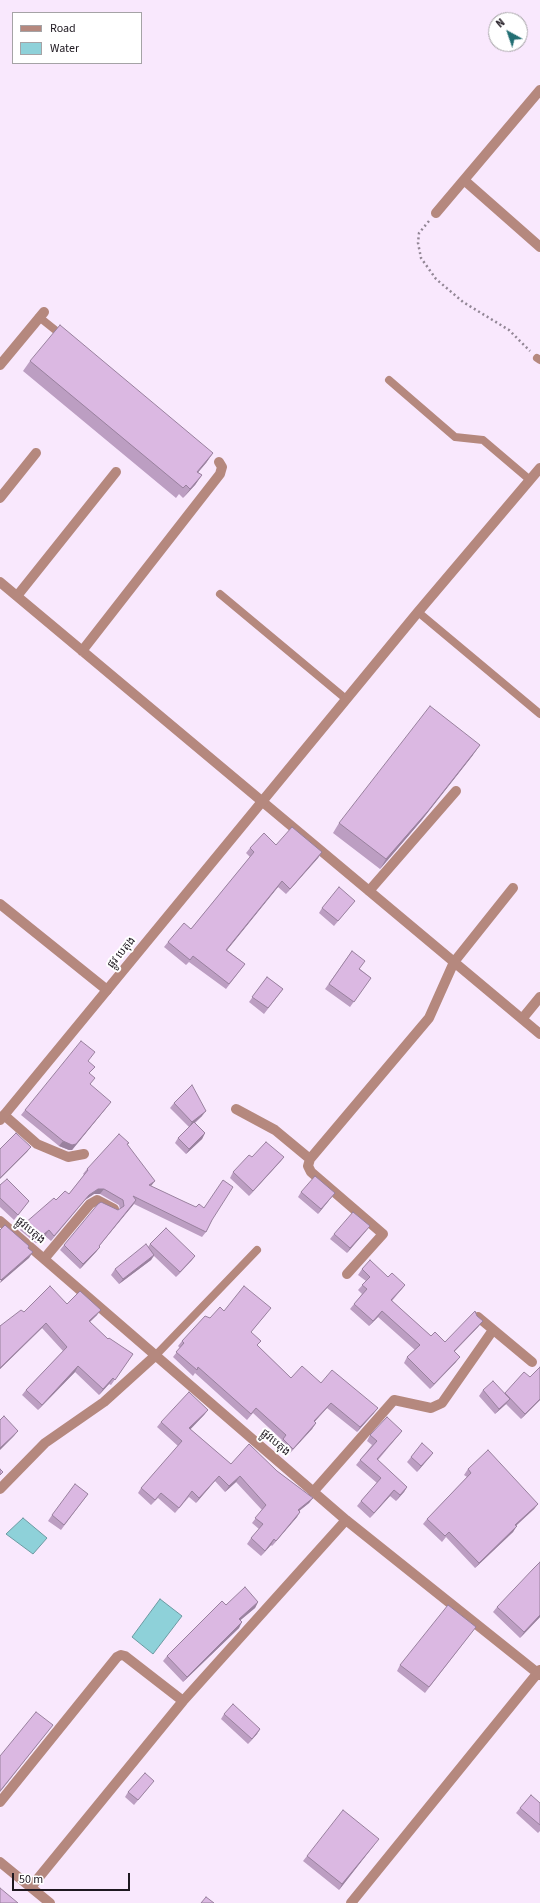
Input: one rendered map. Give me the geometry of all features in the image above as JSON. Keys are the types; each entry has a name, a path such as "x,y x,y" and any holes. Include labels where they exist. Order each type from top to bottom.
{"street":[{"path":"436,213 540,90"},
{"path":"464,180 540,247"},
{"path":"0,365 42,314"},
{"path":"0,498 36,453"},
{"path":"82,650 220,474 222,467 216,459"},
{"name":"ផ្លូវ បេតុង","path":"2,1118 418,612 540,468"},
{"path":"17,596 116,472"},
{"path":"0,582 540,1034"},
{"path":"369,891 456,792"},
{"path":"347,1274 382,1234 311,1172 308,1166 310,1159 429,1018 454,962 513,888"},
{"path":"0,904 107,990"},
{"path":"522,1019 540,997"},
{"path":"236,1109 275,1130 310,1159"},
{"path":"2,1118 37,1144 68,1158 84,1154"},
{"path":"44,1259 90,1204 97,1200 114,1209"},
{"name":"ផ្លូវបេតុង","path":"0,1221 346,1520 539,1673"},
{"path":"478,1317 532,1362"},
{"path":"313,1492 394,1400 431,1408 442,1403 493,1330"},
{"path":"0,1490 45,1443 104,1402 156,1355"},
{"path":"31,1887 183,1701 346,1520"},
{"path":"0,1802 117,1657 121,1655 125,1656 183,1701"},
{"path":"351,1903 539,1673"},
{"path":"0,1862 50,1903"}],"lane":[{"path":"42,314 70,342"},
{"path":"390,380 455,437 483,440 530,480"},
{"path":"220,594 346,699"},
{"path":"418,612 540,714"},
{"path":"156,1355 257,1250"}],"path":[{"path":"436,213 419,233 418,243 421,258 436,279 448,291 509,330 539,359"}],"water":[{"path":"23,1518 47,1538 33,1554 6,1534"},
{"path":"160,1599 182,1616 153,1654 132,1637"}],"building":[{"path":"60,325 213,453 197,472 202,475 190,489 186,485 183,488 30,361"},
{"path":"430,706 480,745 428,811 386,859 339,823"},
{"path":"292,827 322,852 290,889 282,881 226,950 245,964 229,984 193,956 190,960 168,942 184,923 191,929 254,852 250,848 264,833 276,845"},
{"path":"339,887 355,901 338,921 322,908"},
{"path":"352,951 365,961 359,969 371,978 354,1002 329,984"},
{"path":"267,977 283,989 268,1008 252,997"},
{"path":"81,1041 95,1052 88,1061 95,1067 89,1073 95,1078 90,1084 111,1102 76,1144 72,1145 63,1141 25,1110"},
{"path":"192,1085 206,1111 192,1122 174,1103"},
{"path":"194,1122 205,1133 189,1149 178,1138"},
{"path":"16,1133 31,1147 0,1178 0,1149"},
{"path":"119,1134 129,1143 127,1144 155,1181 149,1185 185,1202 196,1207 199,1204 204,1208 223,1180 233,1187 206,1232 133,1196 136,1200 99,1246 100,1247 83,1264 64,1245 98,1204 101,1202 118,1210 124,1206 123,1200 104,1189 98,1189 89,1195 54,1236 49,1230 39,1238 24,1224 54,1198 56,1200 65,1191 69,1194 88,1170 87,1169"},
{"path":"266,1142 284,1157 253,1191 233,1172 249,1155 252,1157"},
{"path":"315,1176 335,1193 321,1209 301,1192"},
{"path":"7,1179 29,1201 18,1215 0,1198 0,1185"},
{"path":"353,1212 370,1226 350,1248 334,1234"},
{"path":"5,1225 29,1246 28,1248 33,1252 1,1280 0,1230"},
{"path":"166,1228 195,1256 180,1272 150,1244"},
{"path":"146,1244 154,1255 123,1279 115,1269"},
{"path":"370,1260 388,1277 392,1273 405,1285 391,1300 431,1336 435,1332 445,1342 475,1311 477,1316 483,1321 454,1351 460,1357 434,1384 407,1357 420,1345 382,1311 373,1321 354,1304 367,1289 362,1285 370,1277 362,1269"},
{"path":"50,1286 67,1304 80,1291 101,1310 89,1321 108,1339 109,1338 133,1354 115,1380 113,1378 103,1389 78,1366 42,1405 26,1390 67,1347 46,1323 0,1368 0,1326 21,1310 24,1312"},
{"path":"244,1286 271,1308 251,1332 261,1341 257,1345 291,1378 302,1366 321,1383 332,1370 378,1408 360,1427 331,1403 314,1421 316,1423 293,1449 283,1439 286,1435 256,1408 251,1414 198,1367 197,1370 176,1352 184,1343 182,1341 205,1316 210,1318 220,1307 224,1311"},
{"path":"540,1367 540,1399 525,1414 505,1393 524,1372 530,1377"},
{"path":"493,1381 510,1399 499,1409 483,1390"},
{"path":"189,1392 208,1410 189,1428 231,1464 249,1444 277,1471 313,1498 298,1510 300,1512 276,1541 274,1539 265,1551 251,1538 263,1524 255,1518 266,1505 240,1476 229,1486 219,1476 199,1498 192,1491 179,1508 161,1493 155,1500 141,1488 182,1441 161,1422"},
{"path":"4,1416 18,1431 0,1448 0,1420"},
{"path":"387,1417 402,1431 377,1459 407,1487 400,1495 394,1490 374,1513 361,1501 381,1478 360,1460 377,1441 370,1435"},
{"path":"422,1443 433,1453 421,1466 411,1457"},
{"path":"488,1450 538,1504 515,1525 517,1526 479,1563 449,1532 445,1536 427,1519 471,1473 468,1469"},
{"path":"75,1484 88,1494 64,1525 52,1515"},
{"path":"540,1562 540,1615 524,1632 497,1607"},
{"path":"245,1587 258,1602 239,1619 242,1622 187,1677 167,1656 222,1601 226,1605"},
{"path":"448,1605 476,1627 429,1687 400,1665"},
{"path":"233,1704 260,1729 252,1739 224,1714"},
{"path":"36,1712 53,1725 0,1791 0,1756"},
{"path":"145,1773 154,1781 138,1800 128,1792"},
{"path":"531,1795 540,1803 540,1825 520,1808"},
{"path":"343,1810 379,1839 342,1884 307,1856"},
{"path":"0,1888 18,1903 0,1903"},
{"path":"206,1897 214,1903 201,1903"}]}
